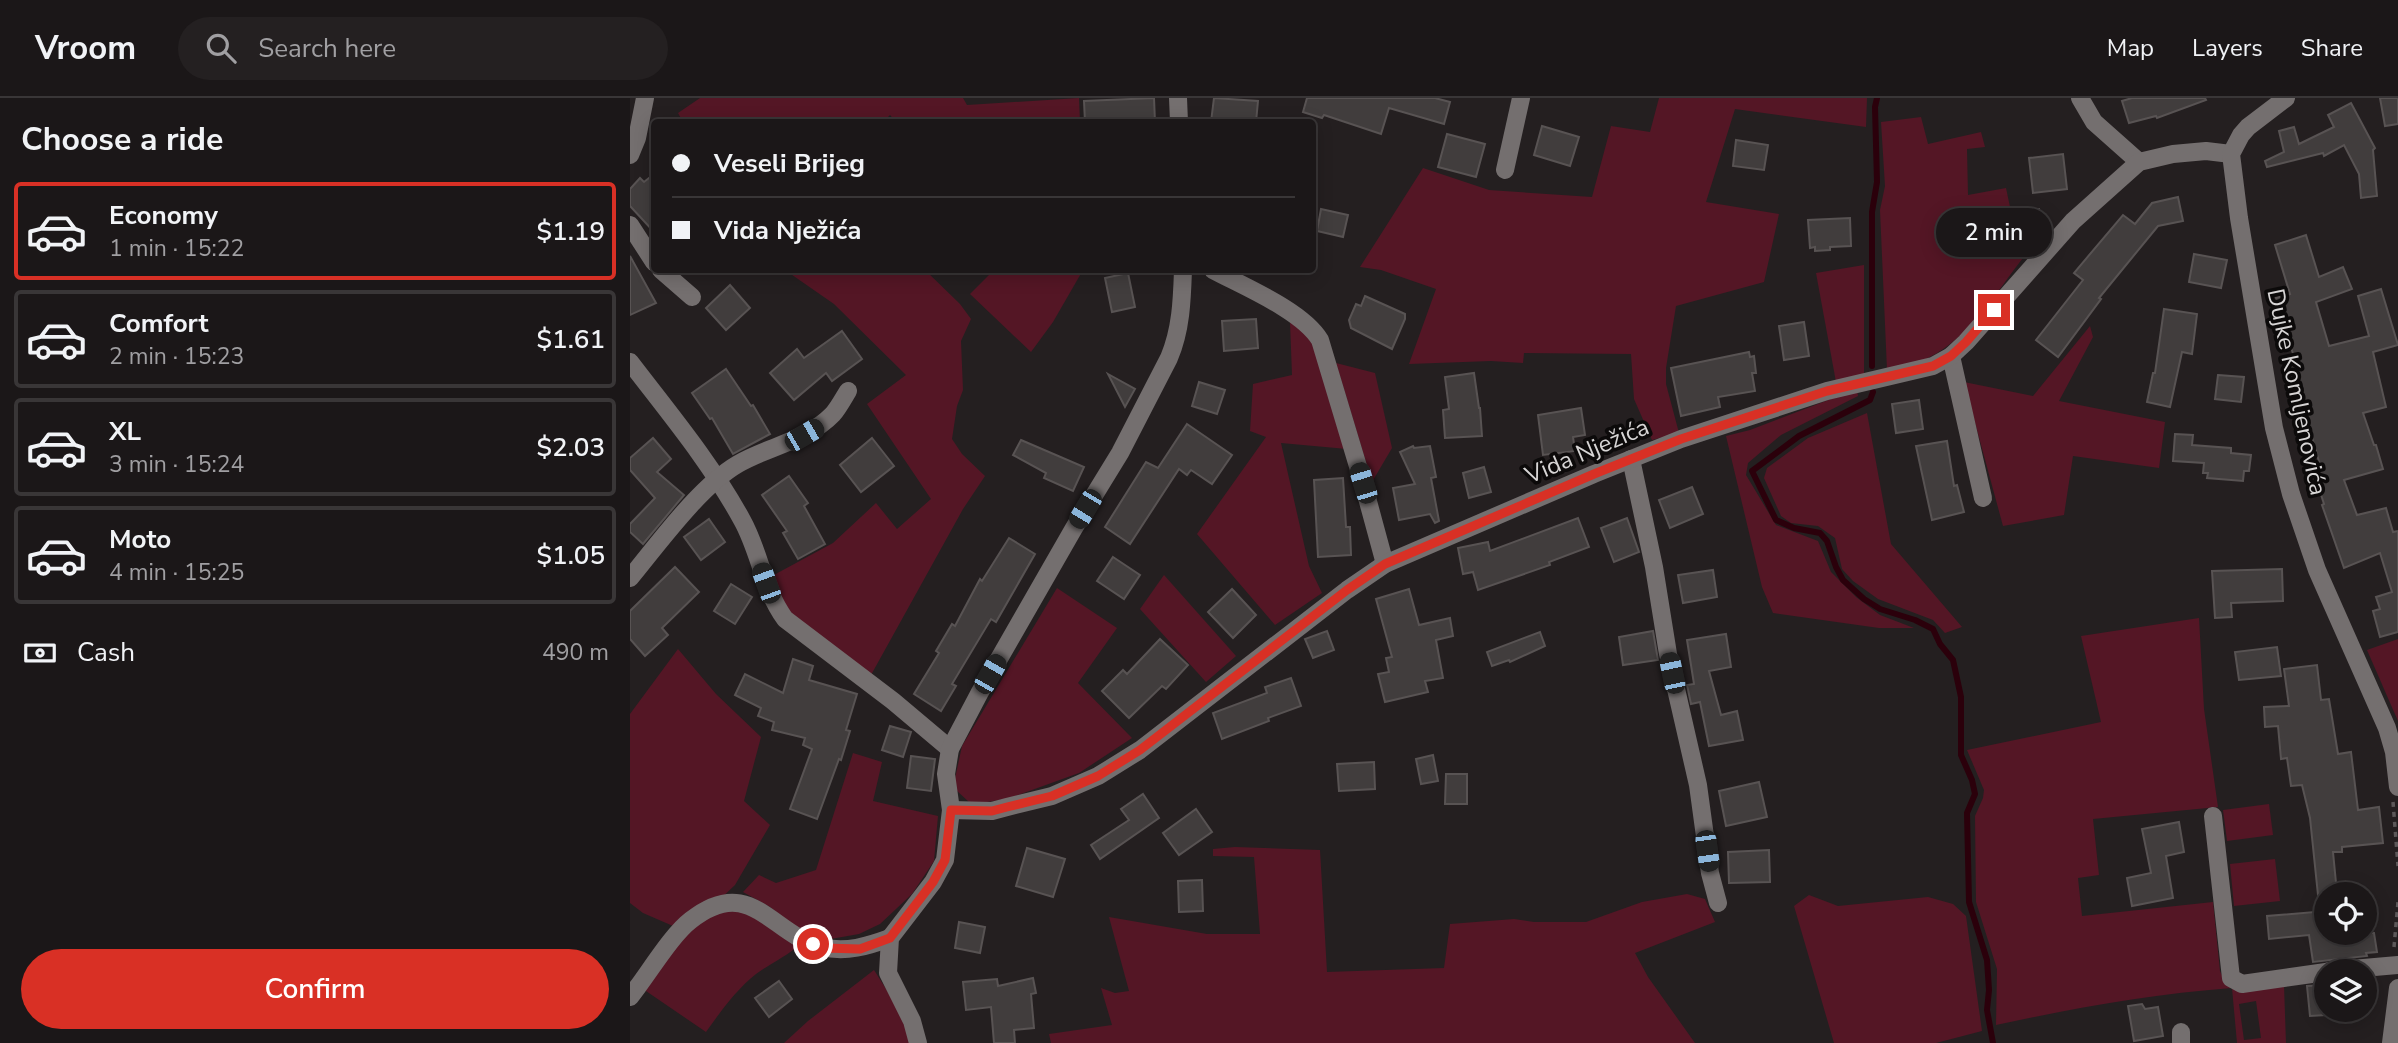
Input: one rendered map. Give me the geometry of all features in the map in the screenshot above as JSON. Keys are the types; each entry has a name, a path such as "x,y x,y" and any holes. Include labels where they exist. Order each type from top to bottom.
{"street":[{"path":"630,155 637,138 645,98"},
{"path":"1178,98 1178,119"},
{"path":"1505,170 1521,98"},
{"path":"2080,98 2094,122 2139,162"},
{"path":"2231,154 2248,127 2286,98"},
{"name":"Vida Nježića","path":"951,810 992,811 1052,796 1098,776 1140,750 1347,590 1385,564 1681,439 1866,380 1897,376 1933,366 1951,356 1966,342 2073,221 2139,162 2174,154 2206,151 2231,154"},
{"name":"Dujke Komljenovića","path":"2231,154 2274,428 2291,494 2317,570 2387,728 2394,752 2398,786"},
{"path":"630,225 651,257"},
{"path":"665,273 692,296"},
{"path":"630,997 691,920 728,903 749,906 765,913 799,937 823,948 860,949 890,938 933,882 945,860 951,810 946,774 950,749 1119,453 1169,358 1175,344 1180,316 1183,273"},
{"path":"1218,273 1288,311 1315,331 1363,483 1385,564"},
{"path":"1951,356 1983,498"},
{"path":"630,362 719,478 744,525 773,603 785,619 893,701 950,749"},
{"path":"630,578 675,524 719,478 738,464 819,426 834,412 848,391"},
{"path":"1631,458 1654,567 1668,654 1698,785 1710,873 1718,903"},
{"path":"2213,816 2231,978 2242,984 2314,973"},
{"path":"888,973 890,938"},
{"path":"860,949 888,973 912,1021 918,1043"},
{"path":"2377,967 2398,965"},
{"path":"2391,1043 2398,988"}],"shaded area":[{"path":"700,98 963,98 967,105 1079,98 1080,119 893,119 890,115 886,119 681,119 678,113"},
{"path":"1659,98 1867,98 1866,127 1735,109 1706,202 1779,214 1764,282 1676,306 1666,384 1679,433 1652,440 1634,399 1631,354 1524,353 1523,363 1491,361 1409,364 1436,289 1381,270 1360,267 1423,168 1489,190 1592,197 1611,126 1650,132"},
{"path":"1921,117 1928,144 1981,132 1985,147 1967,149 1968,195 2006,188 2017,240 2026,254 1979,316 1952,343 1919,362 1887,370 1880,210 1885,186 1881,122"},
{"path":"1864,265 1864,376 1836,382 1816,273"},
{"path":"789,273 928,273 960,304 971,319 961,341 963,390 957,406 952,439 962,454 985,476 963,509 871,675 790,615 772,576 833,543 876,503 897,529 931,499 867,404 906,375 834,304"},
{"path":"991,273 1081,273 1053,322 1031,352 970,294"},
{"path":"1290,322 1305,333 1312,343 1347,449 1281,443 1309,566 1322,593 1275,625 1197,534 1266,437 1250,431 1253,384 1292,375"},
{"path":"2090,326 2093,337 2059,401 2165,422 2159,468 2073,456 2064,515 2003,526 1964,382 2033,396"},
{"path":"1336,363 1375,373 1392,448 1372,482"},
{"path":"1857,389 1858,396 1781,435 1748,463 1746,475 1776,525 1818,541 1831,572 1856,597 1880,615 1914,628 1879,628 1773,613 1762,587 1726,436 1750,430"},
{"path":"1867,413 1891,544 1962,627 1945,633 1933,620 1878,599 1853,581 1842,569 1835,538 1818,526 1791,523 1781,516 1764,478 1767,468 1808,438"},
{"path":"1164,575 1236,656 1206,682 1140,609"},
{"path":"1057,588 1117,628 1078,683 1132,738 1079,773 1010,798 982,803 969,802 956,790 954,783 962,746"},
{"path":"2199,618 2204,709 2218,807 2093,819 2099,875 2078,878 2082,916 2213,902 2220,971 2224,980 2284,985 2286,1043 2237,1043 2232,988 2114,1002 1996,1025 1997,969 1976,902 1975,816 1984,790 1967,750 2101,722 2081,636","holes":["2256,1001 2261,1038 2244,1040 2239,1004"]},
{"path":"2398,639 2398,721 2367,650"},
{"path":"678,649 716,694 761,737 744,801 770,825 735,885 716,903 673,926 643,913 630,903 630,714"},
{"path":"853,753 882,762 873,801 938,816 934,861 912,894 880,924 859,934 825,940 810,938 770,907 743,892 759,875 776,883 816,870"},
{"path":"2269,804 2273,835 2227,841 2223,810"},
{"path":"1235,847 1320,850 1327,972 1444,968 1450,924 1514,919 1534,922 1586,922 1642,902 1687,894 1705,899 1715,922 1635,953 1648,977 1695,1043 1051,1043 1049,1034 1112,1025 1101,988 1115,993 1129,991 1109,917 1207,934 1260,934 1254,857 1213,856 1213,849"},
{"path":"2275,859 2280,901 2234,906 2230,864"},
{"path":"1809,895 1838,906 1928,897 1953,904 1966,916 1982,1031 1936,1043 1834,1043 1794,906"},
{"path":"734,907 801,943 749,980 706,1032 643,989 696,922"},
{"path":"874,970 902,1014 911,1043 784,1043 808,1021"}],"building":[{"path":"1154,98 1155,119 1085,119 1084,101"},
{"path":"1214,98 1258,101 1256,119 1211,119"},
{"path":"1307,98 1435,98 1450,102 1444,124 1389,108 1381,134 1324,115 1322,118 1303,112"},
{"path":"2132,98 2206,100 2157,118 2156,116 2129,123 2122,101"},
{"path":"2380,98 2398,98 2398,124 2385,126"},
{"path":"2351,103 2375,148 2377,196 2361,198 2359,174 2344,145 2324,156 2323,153 2267,167 2265,161 2284,152 2279,131 2294,127 2299,144 2334,127 2328,115"},
{"path":"1542,126 1579,137 1570,166 1534,155"},
{"path":"1447,134 1485,144 1476,177 1438,167"},
{"path":"1736,140 1768,145 1764,170 1733,166"},
{"path":"2063,154 2067,189 2033,193 2029,158"},
{"path":"651,176 651,229 630,206 630,189 640,178 644,182"},
{"path":"2178,197 2183,221 2158,226 2099,298 2101,299 2058,357 2036,340 2083,280 2074,273 2123,215 2135,224 2152,203"},
{"path":"1321,209 1348,215 1343,237 1317,231"},
{"path":"2039,209 2041,224 2026,226 2024,211"},
{"path":"1850,218 1851,246 1815,251 1815,247 1810,248 1808,220"},
{"path":"2306,235 2319,277 2343,267 2352,289 2316,302 2329,346 2369,336 2358,296 2381,289 2398,345 2373,352 2386,407 2363,413 2383,469 2344,480 2357,515 2386,508 2393,532 2398,531 2398,632 2380,637 2373,611 2380,609 2376,597 2392,592 2380,553 2344,568 2312,467 2320,465 2309,427 2304,428 2286,359 2294,357 2276,298 2290,294 2275,245"},
{"path":"2194,254 2227,260 2221,288 2189,282"},
{"path":"630,256 656,303 630,315"},
{"path":"1128,273 1135,307 1112,312 1105,278"},
{"path":"730,285 750,308 726,330 706,308"},
{"path":"1365,296 1405,314 1392,349 1351,328 1349,320 1356,304 1361,306"},
{"path":"2164,309 2197,314 2192,354 2182,352 2170,407 2147,402 2155,373"},
{"path":"1256,319 1258,348 1224,351 1222,321"},
{"path":"1804,322 1809,356 1784,360 1779,326"},
{"path":"842,331 862,359 832,381 826,373 794,400 770,373 797,349 804,358"},
{"path":"1749,352 1750,357 1754,356 1756,373 1752,373 1755,391 1718,397 1720,407 1681,416 1671,368"},
{"path":"726,369 751,406 753,405 770,434 733,454 712,418 710,419 692,393"},
{"path":"1474,373 1482,436 1445,438 1443,410 1449,409 1445,377"},
{"path":"1108,374 1135,389 1125,407"},
{"path":"2218,375 2244,377 2241,402 2215,399"},
{"path":"1199,382 1225,390 1217,414 1192,406"},
{"path":"1919,400 1923,429 1896,433 1892,404"},
{"path":"1581,408 1585,435 1573,437 1575,451 1543,455 1538,415"},
{"path":"1187,424 1232,455 1212,484 1191,470 1187,475 1179,469 1130,544 1105,527 1146,462 1158,468"},
{"path":"2175,434 2193,435 2192,445 2231,448 2231,453 2251,455 2249,471 2244,471 2243,481 2207,478 2208,473 2203,473 2204,463 2173,461"},
{"path":"653,438 671,459 657,472 684,495 643,544 630,532 630,524 655,498 630,470 630,458"},
{"path":"872,438 894,466 861,492 840,465"},
{"path":"1021,440 1084,467 1073,491 1044,478 1046,473 1013,455"},
{"path":"1947,441 1954,486 1957,485 1964,512 1932,520 1916,446"},
{"path":"1413,446 1430,446 1436,477 1431,478 1439,521 1435,523 1430,514 1399,520 1393,488 1415,484 1400,452"},
{"path":"1484,467 1491,492 1469,498 1463,473"},
{"path":"789,476 808,503 804,506 825,544 798,559 783,533 787,531 762,495"},
{"path":"1343,478 1351,555 1318,557 1314,480"},
{"path":"1692,487 1703,514 1670,528 1659,500"},
{"path":"1578,518 1589,547 1549,562 1550,565 1478,590 1473,572 1463,574 1458,548 1488,542 1490,551"},
{"path":"1627,518 1639,552 1614,562 1601,528"},
{"path":"709,519 725,542 701,560 684,537"},
{"path":"1009,538 1035,554 996,622 991,619 952,684 956,686 941,711 914,694 939,653 936,651 952,624 955,626 980,579 982,581"},
{"path":"1113,557 1140,575 1124,599 1097,581"},
{"path":"675,567 699,592 662,628 668,635 645,656 630,639 630,611"},
{"path":"2282,569 2283,601 2231,603 2232,617 2215,618 2212,571"},
{"path":"1713,570 1717,597 1683,603 1678,575"},
{"path":"731,584 752,597 735,624 714,611"},
{"path":"1232,589 1256,615 1233,638 1208,612"},
{"path":"1409,589 1419,625 1450,618 1453,636 1436,640 1443,678 1425,681 1428,692 1385,702 1378,674 1389,672 1386,658 1392,657 1376,599"},
{"path":"1327,631 1334,650 1313,658 1305,639"},
{"path":"1653,631 1658,660 1623,665 1619,637"},
{"path":"1540,632 1545,646 1510,662 1509,660 1492,666 1487,652"},
{"path":"1726,634 1731,667 1709,671 1721,715 1737,711 1743,740 1709,746 1700,702 1691,704 1687,685 1694,684 1687,640"},
{"path":"1160,639 1188,665 1166,689 1162,686 1129,718 1102,691 1123,670 1127,674"},
{"path":"2277,647 2281,676 2239,680 2235,652"},
{"path":"793,659 813,666 809,680 857,694 846,730 850,731 841,760 839,759 817,819 790,809 812,749 803,745 805,738 772,730 774,722 758,716 761,708 735,695 745,674 783,693"},
{"path":"2317,665 2321,700 2329,699 2338,754 2351,752 2358,810 2379,807 2383,843 2342,847 2342,852 2333,852 2336,882 2317,882 2310,818 2302,785 2291,786 2287,758 2281,759 2278,726 2265,727 2264,707 2289,706 2284,669"},
{"path":"1291,678 1301,706 1222,739 1213,713 1267,693 1265,687"},
{"path":"890,726 911,732 903,757 882,750"},
{"path":"1433,755 1438,781 1421,784 1416,759"},
{"path":"911,756 935,759 931,791 907,788"},
{"path":"1374,762 1375,789 1339,791 1337,764"},
{"path":"1446,774 1467,774 1467,804 1445,804"},
{"path":"1759,782 1767,817 1726,826 1719,791"},
{"path":"1143,794 1159,818 1100,859 1091,845 1129,820 1121,809"},
{"path":"1196,809 1212,832 1179,855 1163,833"},
{"path":"2179,822 2184,852 2166,856 2173,898 2132,906 2127,878 2151,873 2142,829"},
{"path":"1027,848 1065,859 1053,897 1016,886"},
{"path":"1769,850 1770,882 1729,883 1728,852"},
{"path":"1202,880 1203,911 1179,912 1178,881"},
{"path":"2314,912 2314,945 2376,945 2377,952 2340,959 2314,959 2313,962 2309,935 2269,939 2267,916"},
{"path":"959,922 985,927 980,953 955,948"},
{"path":"1033,978 1036,993 1031,994 1034,1028 1014,1030 1015,1043 994,1043 991,1007 966,1010 963,982 997,979 998,986"},
{"path":"779,981 792,999 769,1017 755,998"},
{"path":"2307,986 2314,986 2314,1016 2310,1016"},
{"path":"2142,1004 2145,1009 2158,1007 2163,1036 2134,1041 2128,1006"}],"waterway":[{"path":"1872,366 1872,212 1877,182 1877,98"},
{"path":"1873,392 1870,400 1799,436 1752,471 1776,520 1794,528 1820,533 1827,541 1843,580 1880,609 1933,629 1940,644 1953,660 1961,697 1961,755 1975,794 1967,813 1969,902 1987,960 1987,1010 1993,1043"}],"route":[{"path":"813,944 823,948 860,949 890,938 933,882 945,860 951,810 992,811 1052,796 1098,776 1140,750 1347,590 1385,564 1681,439 1827,391 1933,366 1951,356 1994,310"}]}
